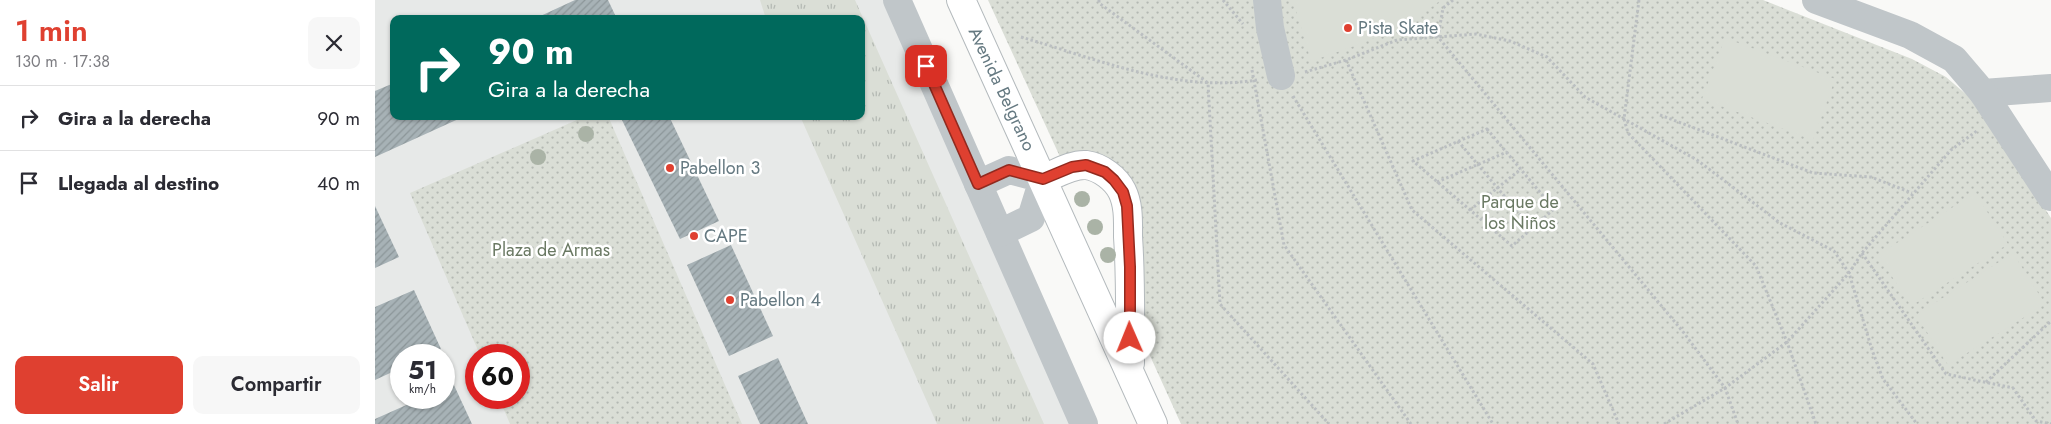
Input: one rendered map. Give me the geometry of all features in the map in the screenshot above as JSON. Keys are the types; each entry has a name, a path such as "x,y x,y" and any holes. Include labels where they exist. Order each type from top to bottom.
{"main road":[{"name":"Avenida Belgrano","path":"961,0 1153,424"},
{"path":"1043,179 1072,167 1086,165 1105,172 1123,192 1127,206 1130,267 1130,374"}],"street":[{"path":"897,0 1084,424"},
{"path":"1267,0 1270,28 1281,76"},
{"path":"1816,0 1910,35 1953,59 1983,93 2051,197"},
{"path":"1983,93 2051,88"},
{"path":"978,184 1009,170 1043,179 1031,218 1000,233"}],"path":[{"path":"1099,0 1099,3 1208,83"},
{"path":"1223,0 1244,25"},
{"path":"1453,0 1443,8 1438,36 1684,332 1725,388 1738,424"},
{"path":"1639,0 1624,120 1628,133 1756,266 1787,342 1816,424"},
{"path":"1021,37 1166,79 1208,83 1253,81 1315,70 1397,40 1476,34 1510,41 1547,57 1585,97 1697,160 1780,223 1834,251 1849,273 1872,350 1883,379 1917,424"},
{"path":"1346,60 1412,210 1593,364 1619,424"},
{"path":"1251,61 1253,81 1284,246 1411,424"},
{"path":"1281,76 1493,424"},
{"path":"1208,83 1220,304 1329,424"},
{"path":"1660,115 1813,173 1871,177 1912,193"},
{"path":"1664,424 1725,388 1787,342 1849,273 1912,193 1951,150 1983,126"},
{"path":"1487,128 1554,209 1512,246 1413,160 1457,141 1487,128"},
{"path":"1457,141 1532,229"},
{"path":"1437,182 1507,152"},
{"path":"1470,210 1521,169"},
{"path":"1863,253 1946,374 2013,388 2036,421 2051,424"},
{"path":"1986,382 2051,321"}],"shaded area":[{"name":"CAPE","path":"375,0 909,0 1096,424 375,424"}],"green space":[{"path":"760,0 855,0 862,15 765,15"},
{"name":"Parque de los Niños","path":"988,0 1763,0 1912,59 1946,77 1975,102 2051,218 2051,424 1181,424 1146,347 1135,195 1061,159"},
{"name":"Pista Skate","path":"1293,0 1441,0 1395,29 1311,61"},
{"path":"865,22 1044,424 937,424 802,120 865,120"},
{"path":"1725,38 1835,79 1813,140 1702,99"},
{"name":"Plaza de Armas","path":"577,120 610,120 742,424 510,424 504,409 530,409 530,344 475,344 410,193"},
{"path":"1975,193 2008,244 1911,306 1878,255"},
{"path":"2013,253 2045,304 1948,365 1916,315"}],"building":[{"path":"575,0 608,0 615,15 543,15"},
{"path":"390,85 390,120 456,120 375,157 375,91"},
{"name":"Pabellon 3","path":"622,120 671,120 719,221 680,239"},
{"path":"375,206 399,257 375,268"},
{"name":"Pabellon 4","path":"731,245 773,336 729,356 687,265"},
{"path":"414,290 439,344 390,344 390,373 375,380 375,307"},
{"path":"778,358 808,424 760,424 738,376"},
{"path":"455,387 472,424 375,424 375,419 397,409 455,409"}],"place":[{"name":"Pista Skate","path":"1348,28"},
{"name":"Pabellon 3","path":"670,168"},
{"name":"CAPE","path":"694,236"},
{"name":"Pabellon 4","path":"730,300"}],"route":[{"path":"926,66 978,184 1009,170 1043,179 1072,167 1086,165 1105,172 1123,192 1127,206 1130,267 1130,338"}]}
